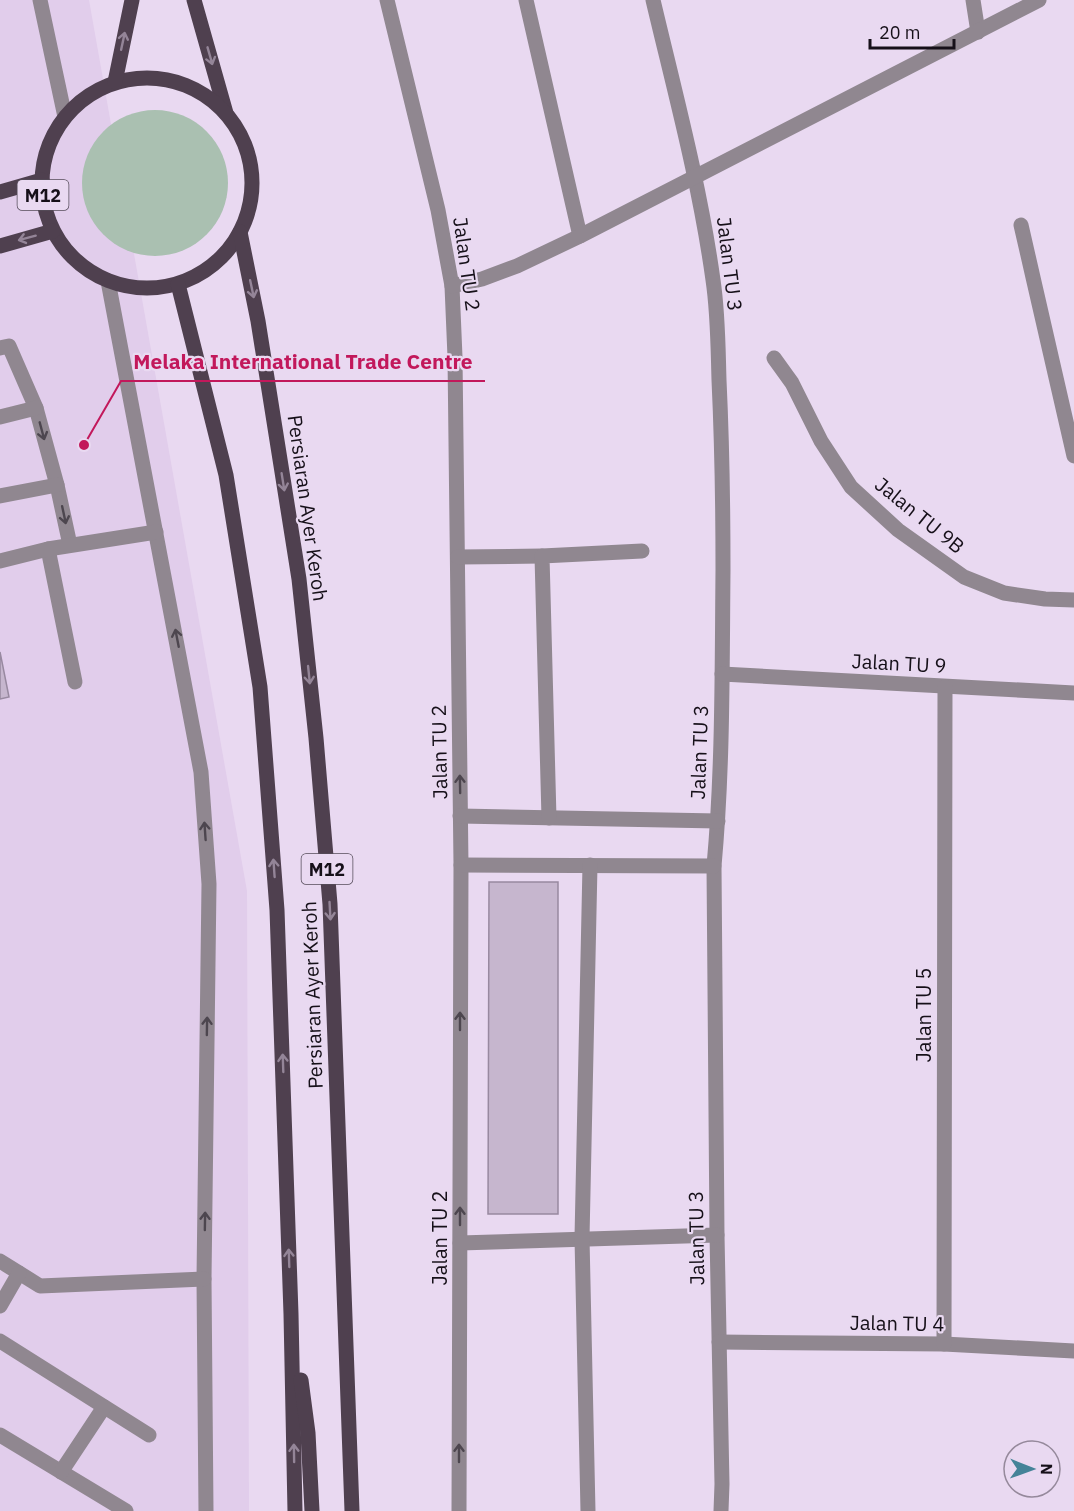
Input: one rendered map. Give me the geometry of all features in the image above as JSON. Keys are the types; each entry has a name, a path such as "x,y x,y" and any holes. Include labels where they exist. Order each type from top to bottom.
{"main road":[{"path":"115,82 132,0"},
{"name":"M12","path":"194,0 226,113 243,140 252,171 251,202 240,232 224,255 203,272 178,284 143,288 108,281 86,269 53,231 44,206 42,180 48,146 65,117 87,96 115,82 145,77 175,81 203,93 226,113"},
{"path":"0,192 42,180"},
{"path":"0,246 53,231"},
{"name":"Persiaran Ayer Keroh","path":"240,232 258,321 298,579 316,738 330,904 352,1511"},
{"name":"Persiaran Ayer Keroh","path":"178,284 226,475 260,687 277,910 291,1314 295,1511"},
{"path":"291,1314 308,1433 312,1511"},
{"path":"352,1470 363,1511"}],"street":[{"path":"40,0 65,117"},
{"name":"Jalan TU 2","path":"387,0 438,210 452,286 455,357 461,865 459,1511"},
{"path":"526,0 580,236"},
{"name":"Jalan TU 3","path":"653,0 695,177 714,283 718,346 724,485 722,674 718,821 714,866 721,1511"},
{"path":"972,0 978,32"},
{"path":"452,286 517,267 1039,0"},
{"path":"1021,225 1074,456"},
{"path":"108,281 201,772 208,884 204,1280 206,1511"},
{"path":"0,348 9,346 36,408 57,485 70,545"},
{"name":"Jalan TU 9B","path":"774,358 792,383 821,441 851,487 898,530 964,577 1004,593 1045,599 1074,600"},
{"path":"0,417 36,408"},
{"path":"0,496 57,485"},
{"path":"0,561 48,549 156,532"},
{"path":"48,549 75,682"},
{"path":"458,557 642,551"},
{"path":"542,556 549,818"},
{"name":"Jalan TU 9","path":"722,674 1074,693"},
{"name":"Jalan TU 5","path":"944,1344 945,687"},
{"path":"460,816 718,821"},
{"path":"461,865 714,866"},
{"path":"588,1511 582,1238 590,866"},
{"path":"460,1243 717,1235"},
{"path":"0,1261 40,1286 204,1280"},
{"path":"0,1306 19,1273"},
{"path":"0,1341 149,1435"},
{"name":"Jalan TU 4","path":"719,1342 944,1344 1074,1351"},
{"path":"62,1472 104,1407"},
{"path":"0,1435 126,1511"}],"shaded area":[{"path":"0,0 89,0 247,891 249,1511 0,1511"}],"green space":[{"path":"155,110 183,115 207,131 223,155 228,183 223,211 207,235 183,251 155,256 127,251 103,235 87,211 82,183 87,155 103,131 127,115"}],"building":[{"path":"0,652 9,697 0,699"},
{"path":"489,882 558,882 558,1214 488,1214"}],"place":[{"name":"Melaka International Trade Centre","path":"84,445"}]}
